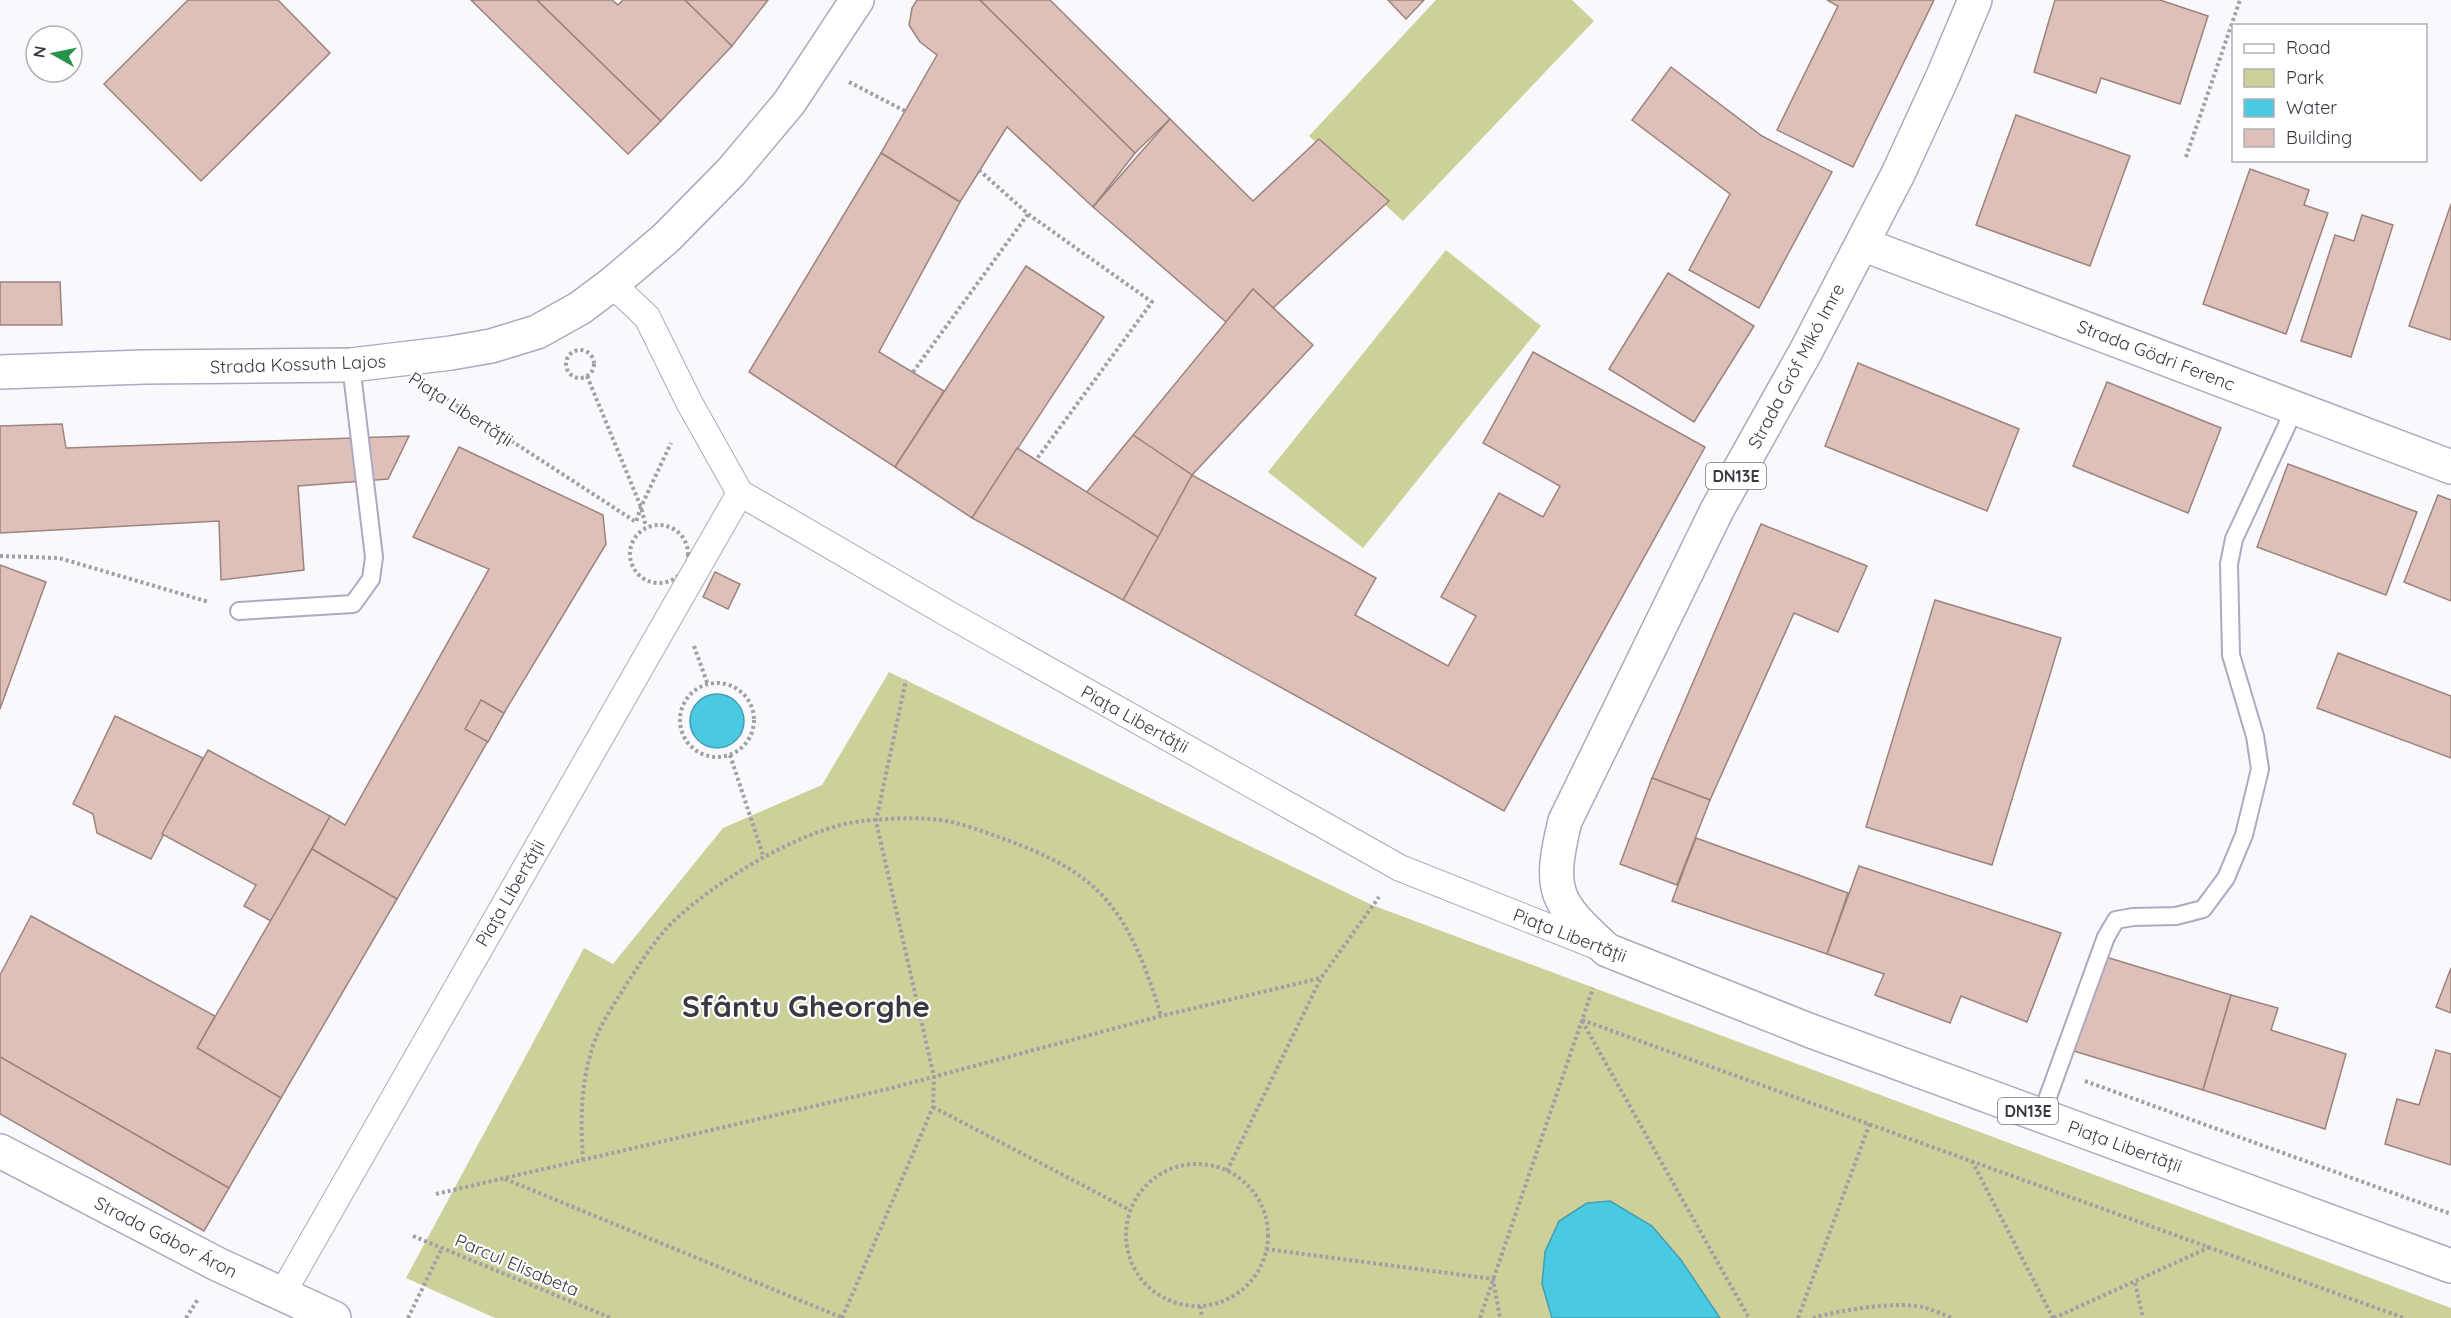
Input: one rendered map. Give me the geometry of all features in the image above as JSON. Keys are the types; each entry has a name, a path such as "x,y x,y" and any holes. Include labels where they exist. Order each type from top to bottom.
{"main road":[{"name":"Strada Kossuth Lajos","path":"0,372 144,367 351,365 390,362 491,346 537,332 580,308 612,284 666,238 731,172 789,103 857,0"},
{"name":"Strada Gróf Mikó Imre","path":"1607,950 1564,906 1555,880 1557,852 1565,821 1717,510 1806,351 1898,174 1976,0"},
{"name":"Strada Gödri Ferenc","path":"1862,244 2451,467"},
{"name":"Piața Libertății","path":"1607,950 1822,1035 2451,1266"},
{"name":"Strada Gábor Áron","path":"0,1151 216,1264 334,1318"}],"street":[{"path":"612,284 647,317 690,404 740,493"},
{"name":"Piața Libertății","path":"282,1294 740,493 960,621 1400,868 1607,950"}],"lane":[{"path":"239,611 353,604 372,579 374,557 351,365"},
{"path":"2041,1116 2106,937 2116,920 2133,917 2176,916 2203,909 2226,878 2244,835 2260,769 2255,736 2231,655 2229,564 2234,538 2295,408"}],"path":[{"path":"2186,157 2240,0"},
{"path":"817,63 905,111"},
{"path":"979,170 1028,214 1152,302 1036,460"},
{"path":"913,372 1028,214"},
{"path":"575,351 584,351 592,356 594,365 587,376 578,378 568,370 568,357 575,351"},
{"name":"Piața Libertății","path":"390,362 636,522 641,507"},
{"path":"587,376 641,507 646,527"},
{"path":"641,507 690,404"},
{"path":"665,525 674,529 686,543 688,552 683,570 669,581 651,582 643,578 632,565 630,548 639,532 646,527 665,525"},
{"path":"0,556 59,558 239,611"},
{"path":"503,1179 843,1318 933,1107 936,1078 876,821 906,680"},
{"path":"720,683 732,686 742,693 753,713 754,725 750,736 745,744 730,755 706,756 695,750 682,731 680,719 683,707 698,689 708,685 720,683"},
{"path":"730,755 764,858"},
{"path":"583,1160 581,1128 584,1084 596,1039 640,963 666,930 696,901 727,879 764,858 792,843 861,821 931,819 970,827 1043,855 1079,874 1108,902 1130,937 1148,976 1161,1016"},
{"path":"1227,1171 1321,978 1400,868"},
{"path":"436,1194 936,1078 1161,1016 1321,978"},
{"path":"1582,1020 2404,1318"},
{"path":"1480,1318 1582,1020"},
{"path":"1582,1020 1749,1318"},
{"path":"2057,1071 2451,1214"},
{"path":"933,1107 1130,1210"},
{"path":"1798,1318 1870,1124"},
{"path":"1972,1161 2053,1318 2135,1283 2210,1247"},
{"path":"1204,1164 1227,1171 1246,1184 1260,1203 1267,1225 1266,1249 1258,1270 1244,1289 1223,1301 1200,1306 1177,1304 1156,1294 1139,1277 1129,1256 1126,1233 1130,1210 1142,1190 1159,1174 1181,1166 1204,1164"},
{"name":"Parcul Elisabeta","path":"413,1236 611,1318"},
{"path":"408,1318 442,1248"},
{"path":"1266,1249 1493,1280"},
{"path":"1493,1280 1500,1318"},
{"path":"2135,1283 2143,1318"},
{"path":"186,1318 201,1295"},
{"path":"1200,1306 1202,1318"},
{"path":"1813,1318 1838,1311 1879,1306 1924,1307 1953,1318"}],"green space":[{"path":"1436,0 1572,0 1594,21 1403,221 1309,136"},
{"path":"1446,250 1541,326 1363,548 1268,472"},
{"path":"889,672 1372,905 2451,1308 2451,1318 495,1318 406,1278 584,948 613,964 723,828 822,785"}],"water":[{"path":"717,694 727,696 736,702 742,711 744,721 742,731 736,740 727,746 717,748 707,746 698,740 692,731 690,721 692,711 698,702 707,696"},
{"path":"1610,1201 1652,1226 1681,1260 1720,1318 1552,1318 1542,1284 1545,1252 1559,1221 1587,1203"}],"building":[{"path":"188,0 278,0 330,53 201,181 104,84"},
{"path":"471,0 537,0 661,121 628,154"},
{"path":"537,0 612,0 618,5 623,0 685,0 732,46 661,121"},
{"path":"685,0 768,0 732,46"},
{"path":"917,0 980,0 1135,153 1093,207 1007,127 960,202 881,153 937,55 920,42 909,25 912,8"},
{"path":"980,0 1050,0 1170,119 1135,153"},
{"path":"1388,0 1424,0 1406,19"},
{"path":"1827,0 1934,0 1853,167 1777,130 1838,6"},
{"path":"2055,0 2160,0 2208,16 2180,104 2101,78 2096,93 2034,72"},
{"path":"1671,67 1762,136 1832,172 1759,308 1689,270 1730,194 1632,120"},
{"path":"2016,115 2130,156 2090,266 1976,225"},
{"path":"1170,119 1253,201 1319,139 1389,201 1273,308 1253,289 1226,322 1093,207"},
{"path":"881,153 960,202 879,352 944,391 895,467 749,372"},
{"path":"2250,169 2309,190 2304,205 2328,213 2286,334 2203,304"},
{"path":"2451,204 2451,340 2409,326"},
{"path":"2362,215 2393,225 2351,357 2301,341 2335,235 2354,241"},
{"path":"1026,266 1104,317 972,518 895,467"},
{"path":"1668,273 1754,326 1694,422 1609,369"},
{"path":"0,282 60,282 62,325 0,325"},
{"path":"1253,289 1313,345 1192,475 1133,435"},
{"path":"1533,352 1705,447 1504,811 1123,600 1192,475 1376,578 1355,615 1448,666 1476,616 1441,597 1499,493 1543,517 1560,486 1483,443"},
{"path":"1858,363 2019,429 1987,511 1825,446"},
{"path":"2107,382 2221,428 2188,513 2073,466"},
{"path":"62,424 66,448 409,436 388,479 298,486 304,570 221,580 219,521 0,533 0,426"},
{"path":"1133,435 1192,475 1158,537 1086,493"},
{"path":"459,447 603,515 606,544 504,713 397,899 312,849 330,816 345,825 489,569 413,537"},
{"path":"1017,448 1158,537 1123,600 972,518"},
{"path":"2288,464 2417,512 2386,595 2257,547"},
{"path":"2438,495 2451,500 2451,601 2404,582"},
{"path":"1761,524 1867,566 1838,632 1794,613 1710,800 1652,778"},
{"path":"0,565 46,582 0,709"},
{"path":"715,572 740,584 728,609 703,597"},
{"path":"1935,600 2061,638 1992,865 1866,827"},
{"path":"2338,653 2451,696 2451,758 2317,708"},
{"path":"481,700 504,713 488,742 465,729"},
{"path":"115,716 203,758 151,859 97,833 93,814 73,804"},
{"path":"208,750 330,816 271,921 244,906 256,885 162,834"},
{"path":"1652,778 1710,800 1677,885 1620,864"},
{"path":"1696,838 1848,893 1827,954 1672,901"},
{"path":"312,849 397,899 281,1098 197,1048"},
{"path":"1859,866 2061,933 2027,1022 1961,996 1950,1023 1875,995 1884,974 1827,954"},
{"path":"31,916 215,1016 197,1048 281,1098 229,1188 0,1057 0,975"},
{"path":"2096,954 2231,995 2203,1090 2067,1049"},
{"path":"2451,968 2451,1013 2436,1007"},
{"path":"2231,995 2278,1008 2271,1030 2346,1054 2325,1129 2203,1090"},
{"path":"2436,1050 2451,1054 2451,1165 2385,1144 2397,1099 2419,1105"},
{"path":"0,1057 229,1188 204,1231 0,1114"}],"district":[{"name":"Sfântu Gheorghe","path":"806,1006"}]}
